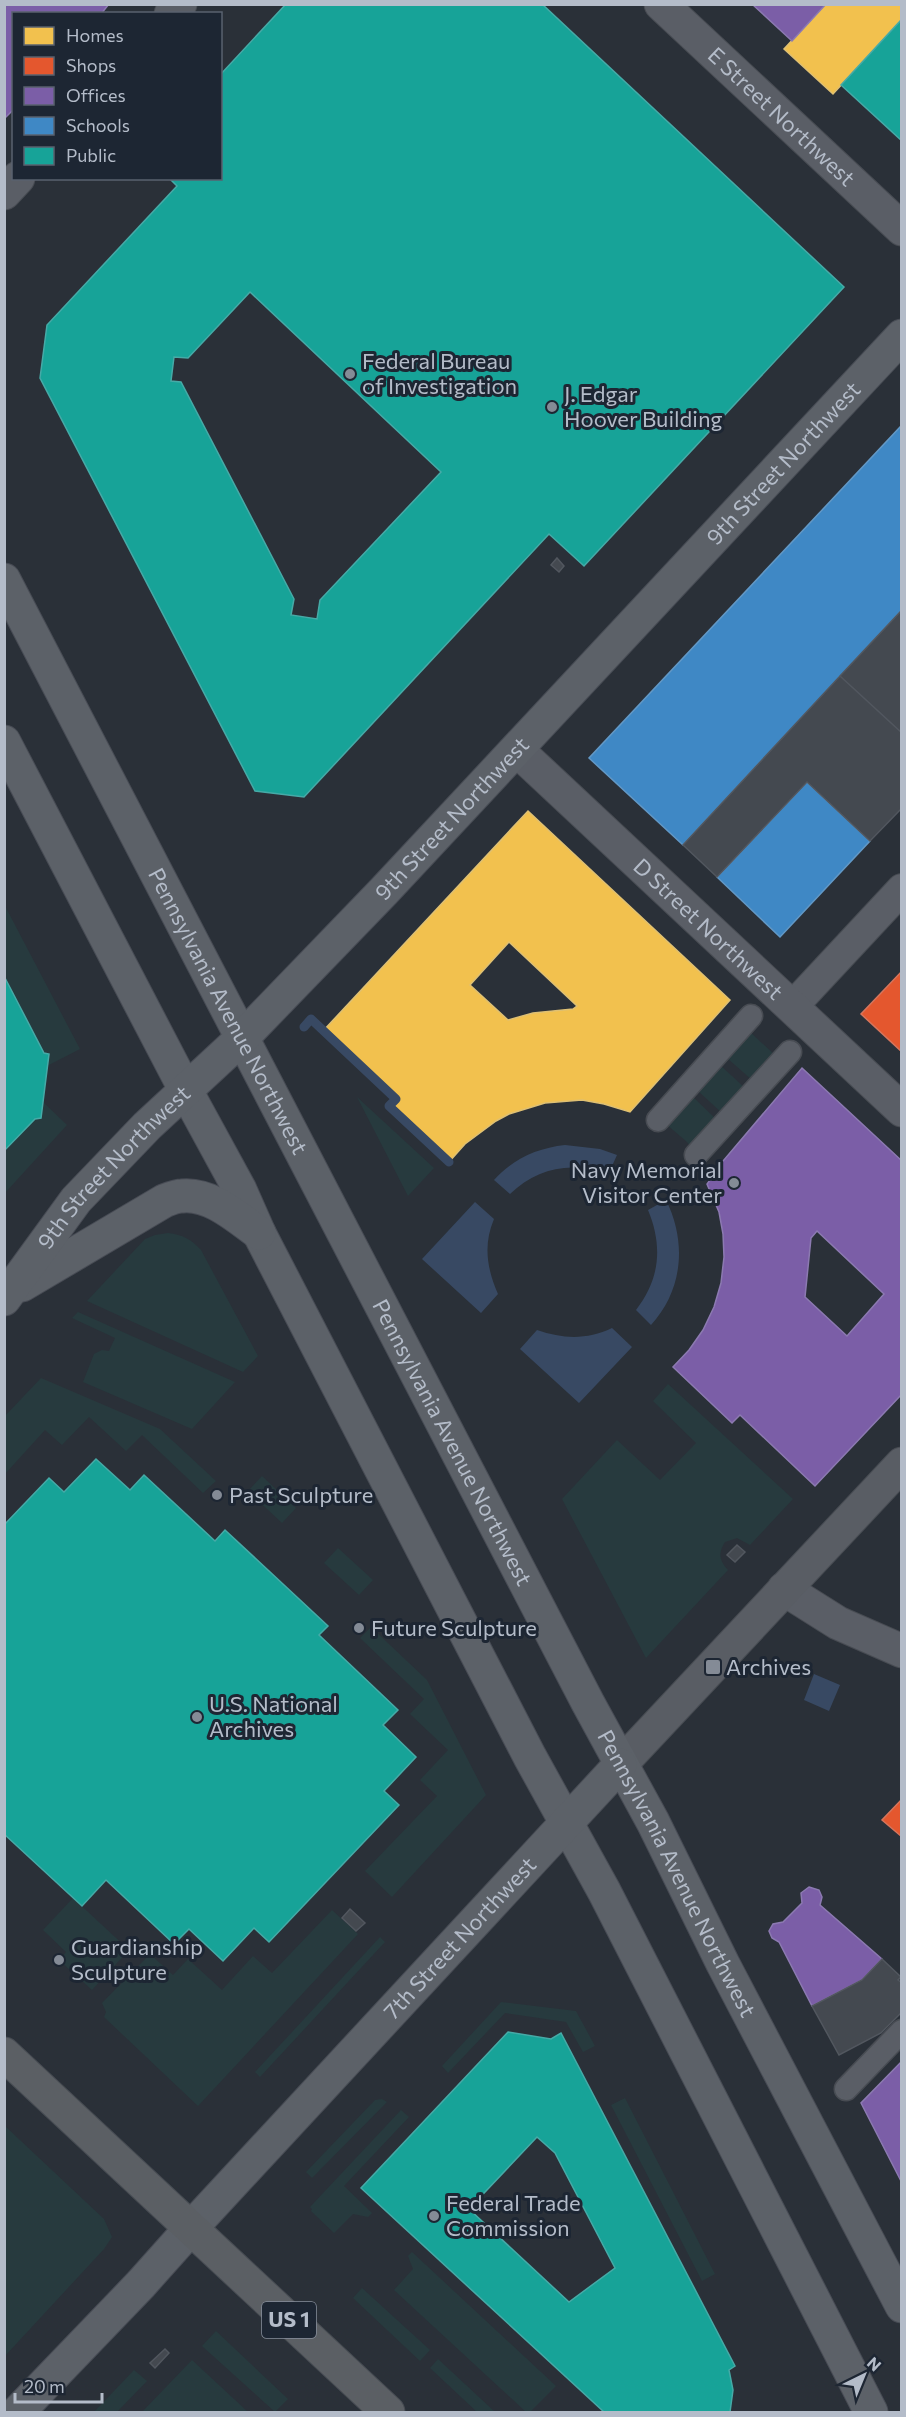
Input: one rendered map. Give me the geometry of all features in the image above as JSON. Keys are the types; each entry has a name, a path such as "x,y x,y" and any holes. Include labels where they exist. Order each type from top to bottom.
{"highway":[{"name":"US 1","path":"4,2054 388,2412"}],"main road":[{"name":"9th Street Northwest","path":"8,1295 76,1200 147,1126 242,1038 384,891 902,336"},
{"name":"Pennsylvania Avenue Northwest","path":"4,580 620,1765 653,1822 723,1964 902,2306"},
{"path":"4,742 240,1190 259,1233 530,1757 604,1891 872,2412"},
{"path":"8,1295 164,1201 182,1196 212,1202 259,1233"},
{"name":"7th Street Northwest","path":"18,2412 141,2284 620,1765 902,1464"}],"street":[{"name":"E Street Northwest","path":"661,4 902,229"},
{"path":"4,193 16,180"},
{"name":"D Street Northwest","path":"517,750 902,1110"},
{"path":"792,1007 902,889"},
{"path":"658,1120 751,1016"},
{"path":"696,1155 790,1052"},
{"path":"784,1589 838,1623 902,1651"},
{"path":"846,2089 902,2031"}],"green space":[{"path":"4,904 80,1049 47,1066 49,1054 44,1053 5,976"},
{"path":"750,1032 775,1055 752,1080 727,1058"},
{"path":"720,1065 745,1088 722,1113 698,1091"},
{"path":"692,1096 717,1120 692,1149 666,1124"},
{"path":"357,1097 434,1168 408,1196"},
{"path":"43,1102 67,1125 5,1193 4,1151 35,1119"},
{"path":"168,1233 186,1238 201,1250 258,1356 243,1372 87,1301 145,1239"},
{"path":"78,1312 235,1382 192,1429 83,1382 94,1354 102,1350 109,1351 115,1338 72,1318"},
{"path":"41,1378 160,1429 216,1481 203,1493 142,1435 126,1451 89,1417 62,1445 45,1430 5,1474 5,1416"},
{"path":"668,1384 793,1499 750,1545 737,1538 725,1542 720,1556 728,1570 646,1658 562,1499 617,1440 660,1480 696,1443 653,1401"},
{"path":"262,1476 296,1508 282,1523 248,1491"},
{"path":"338,1548 373,1580 359,1595 324,1563"},
{"path":"371,1627 427,1680 486,1795 392,1897 365,1871 437,1796 420,1780 448,1750 410,1714 424,1699 360,1638"},
{"path":"73,1898 129,1950 92,1990 59,1960 66,1952 43,1930"},
{"path":"332,1910 358,1934 198,2106 104,2017 106,2012 102,2003 150,1954 173,1975 188,1959 222,1990 253,1956 272,1973"},
{"path":"380,1937 385,1942 260,2077 255,2072"},
{"path":"501,2002 576,2011 595,2046 583,2052 566,2022 505,2013 448,2073 442,2066"},
{"path":"625,2098 715,2274 702,2281 611,2105"},
{"path":"382,2099 387,2102 312,2178 306,2172 375,2100"},
{"path":"401,2110 409,2117 344,2186 372,2213 368,2217 353,2214 334,2233 311,2211 310,2207"},
{"path":"5,2126 104,2219 112,2237 104,2249 5,2356"},
{"path":"412,2252 556,2386 530,2412 526,2412 394,2290 413,2269 408,2256"},
{"path":"362,2288 430,2350 420,2361 353,2298"},
{"path":"216,2331 288,2399 275,2412 202,2346"},
{"path":"438,2359 495,2412 477,2412 430,2368"},
{"path":"192,2360 248,2412 142,2412"},
{"path":"134,2370 147,2381 117,2412 94,2412"}],"water":[{"path":"565,1145 600,1149 617,1155 608,1175 582,1168 556,1169 532,1178 510,1194 494,1180 517,1160 535,1152"},
{"path":"666,1200 677,1232 678,1265 670,1297 651,1325 636,1310 650,1286 657,1262 656,1236 648,1210"},
{"path":"475,1202 494,1219 488,1238 488,1257 491,1275 498,1294 481,1313 422,1259"},
{"path":"612,1328 632,1347 579,1403 520,1349 537,1330 575,1337 593,1335"},
{"path":"814,1674 840,1685 829,1711 804,1700"}],"building: Homes":[{"path":"826,4 902,4 902,19 833,94 784,49"},
{"path":"528,811 730,1000 630,1112 582,1100 545,1103 509,1114 496,1121 465,1144 449,1162 389,1106 396,1099 323,1031","holes":["509,942 577,1006 573,1009 533,1013 508,1020 470,985"]}],"building: Shops":[{"path":"902,971 902,1052 861,1014"},
{"path":"902,1799 902,1837 882,1820"}],"building: Offices":[{"path":"4,4 109,4 103,12 12,12 12,111 4,119"},
{"path":"752,4 826,4 792,41"},
{"path":"802,1068 902,1161 902,1394 815,1486 740,1415 732,1423 673,1367 703,1330 714,1307 721,1283 724,1257 723,1234 719,1212 707,1184 712,1174","holes":["817,1231 884,1294 847,1336 805,1297 811,1238"]},
{"path":"809,1887 819,1890 822,1897 820,1905 882,1959 862,1980 812,2006 779,1942 772,1938 769,1931 773,1924 783,1922 802,1903 801,1893"},
{"path":"902,2061 902,2183 861,2103"}],"building: Schools":[{"path":"902,425 902,610 683,845 589,758"},
{"path":"807,782 870,841 780,937 717,877"}],"building: Public":[{"name":"J. Edgar Hoover Building","path":"286,4 542,4 844,287 584,566 549,534 304,797 255,791 40,378 47,325 177,186 171,180 222,180 222,73","holes":["250,292 441,472 320,600 317,619 291,615 294,599 181,382 171,381 174,357 188,358"]},
{"path":"902,19 902,141 841,85"},
{"path":"4,976 44,1053 49,1054 41,1118 35,1119 4,1151"},
{"name":"U.S. National Archives","path":"96,1459 130,1490 144,1475 215,1541 225,1530 328,1626 319,1635 398,1710 383,1725 416,1757 384,1791 399,1805 269,1942 254,1928 223,1961 189,1929 174,1944 106,1880 82,1906 4,1834 4,1525 49,1478 64,1492"},
{"name":"Federal Trade Commission","path":"508,2032 551,2039 561,2033 735,2366 729,2370 733,2390 730,2412 604,2412 361,2188","holes":["537,2137 555,2153 615,2268 569,2302 469,2209"]}],"building: Other":[{"path":"557,558 564,566 559,572 551,565"},
{"path":"902,610 902,733 840,676"},
{"path":"840,676 902,733 902,808 870,841 807,782 717,877 683,845"},
{"path":"737,1545 745,1552 735,1562 727,1555"},
{"path":"350,1909 365,1923 356,1931 342,1918"},
{"path":"882,1959 901,1977 898,1980 902,1983 902,2012 881,2033 839,2055 812,2006 862,1980"},
{"path":"165,2349 169,2353 155,2368 150,2363"}],"waterway":[{"path":"304,1027 311,1019 396,1099 389,1106 449,1162"}],"place":[{"name":"Federal Bureau of Investigation","path":"350,374"},
{"name":"J. Edgar Hoover Building","path":"552,407"},
{"name":"Navy Memorial Visitor Center","path":"734,1183"},
{"name":"Past Sculpture","path":"217,1495"},
{"name":"Future Sculpture","path":"359,1628"},
{"name":"Archives","path":"713,1667"},
{"name":"U.S. National Archives","path":"197,1717"},
{"name":"Guardianship Sculpture","path":"59,1960"},
{"name":"Federal Trade Commission","path":"434,2216"}]}
